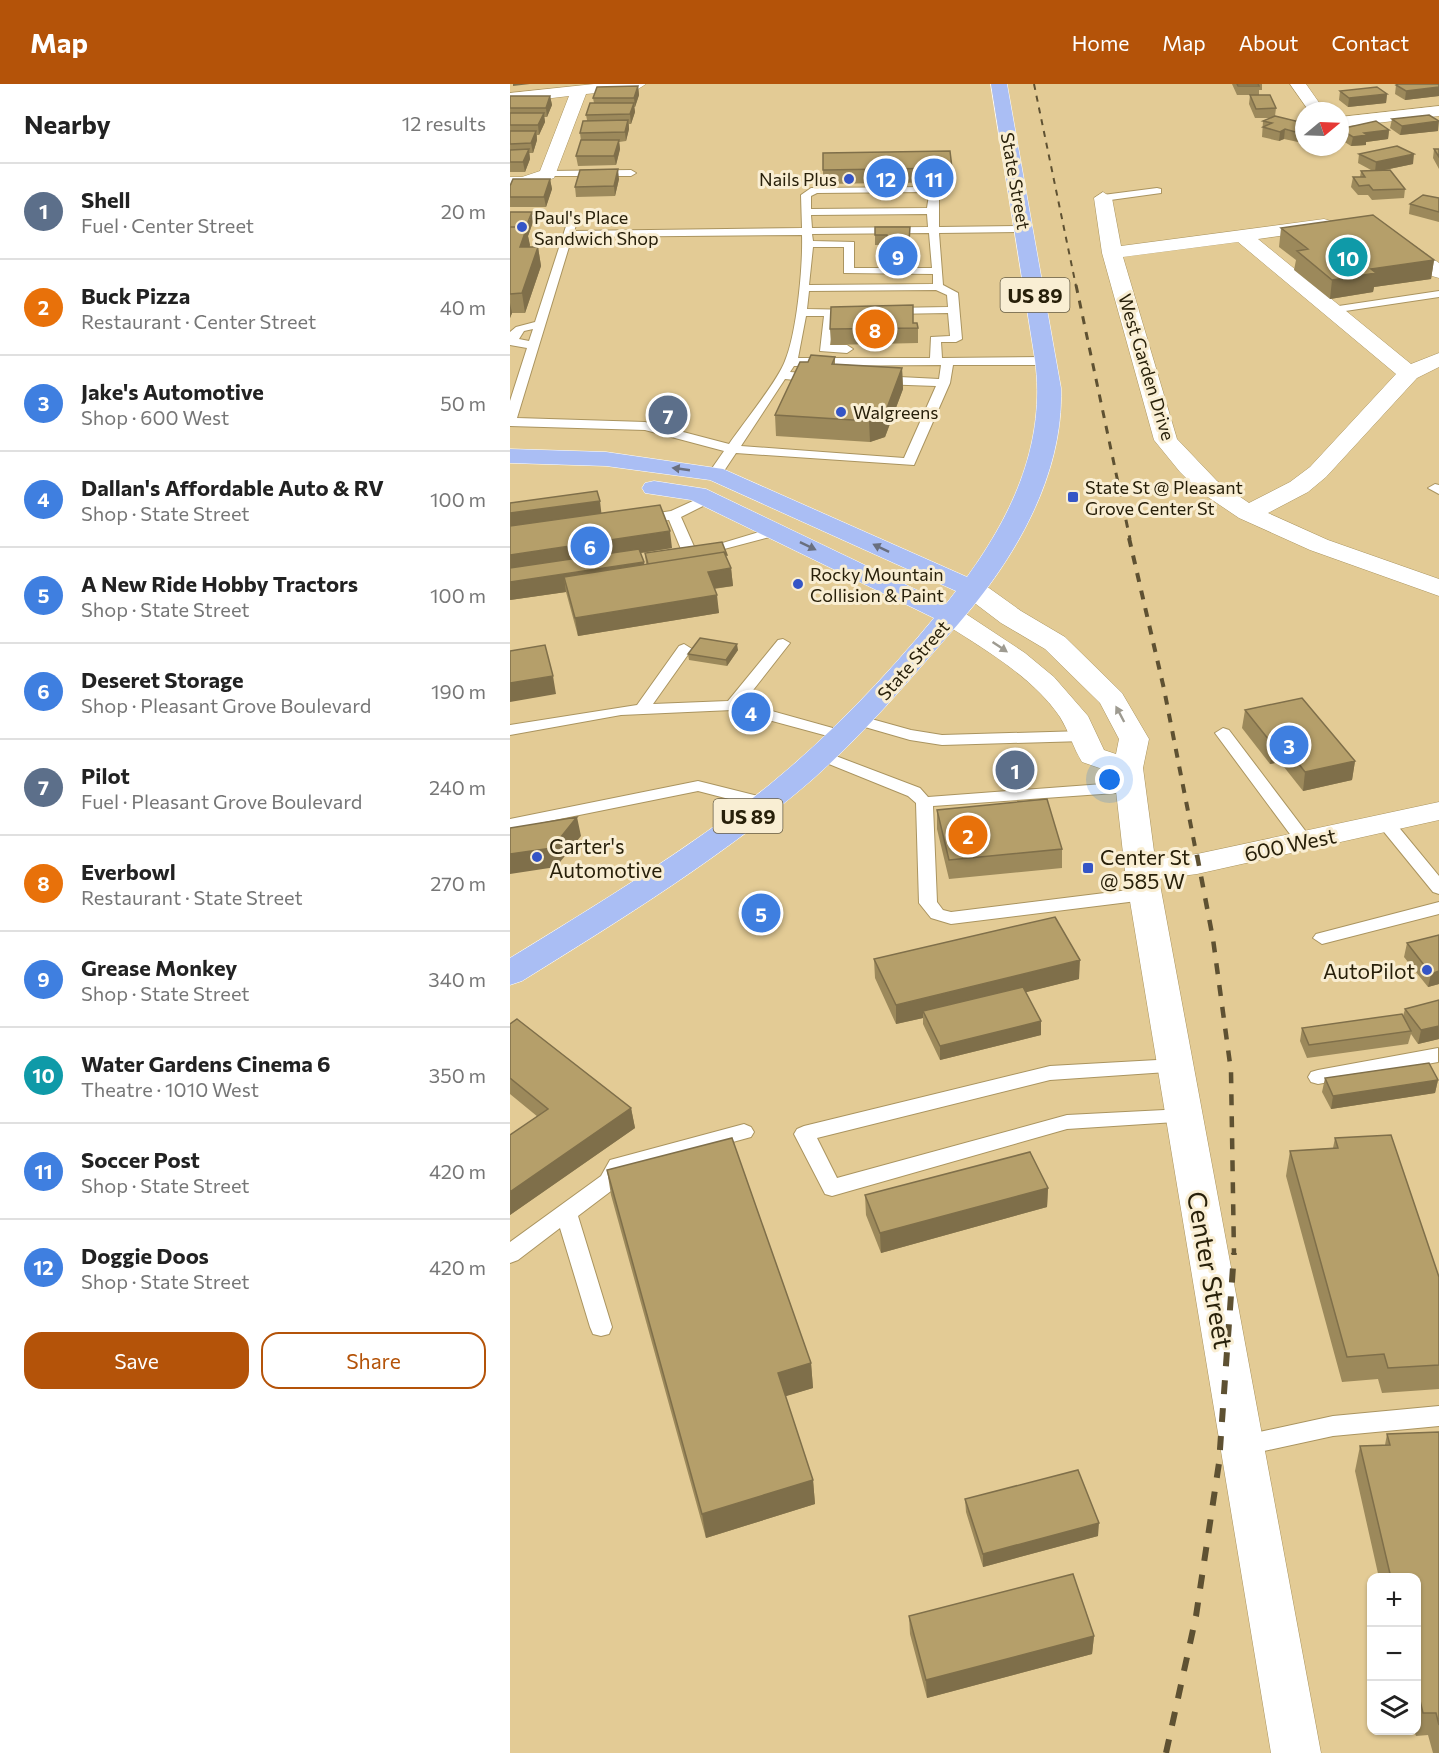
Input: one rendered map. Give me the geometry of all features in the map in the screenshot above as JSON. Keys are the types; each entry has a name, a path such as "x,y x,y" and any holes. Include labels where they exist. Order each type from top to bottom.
{"main road":[{"name":"State Street","path":"510,973 671,870 764,802 839,737 915,660 973,590 1020,516 1038,473 1049,413 1050,387 999,84"},
{"path":"510,456 606,459 715,474 801,510 973,590"},
{"path":"510,475 596,479 697,494 951,616"}],"street":[{"path":"510,98 638,84"},
{"path":"1298,84 1311,102"},
{"path":"510,182 546,176 580,90"},
{"path":"1349,122 1439,111"},
{"name":"West Garden Drive","path":"1103,198 1112,253 1166,440 1208,486 1248,513 1318,545 1437,585"},
{"path":"1112,253 1346,222"},
{"path":"1381,231 1439,272"},
{"path":"1241,236 1409,373"},
{"path":"1248,513 1299,487 1318,472 1409,373 1439,359"},
{"name":"Center Street","path":"973,590 1011,617 1055,643 1112,699 1134,739 1129,777 1143,882 1296,1753"},
{"path":"951,616 1002,648 1046,681 1072,714 1093,756 1129,777"},
{"name":"600 West","path":"1143,882 1197,864 1439,811"}],"lane":[{"path":"546,176 631,173"},
{"path":"715,474 791,362 800,314 807,244 806,195 815,190 924,189 934,194 932,211 936,229 938,287"},
{"path":"1103,198 1157,191"},
{"path":"806,212 932,211"},
{"path":"510,218 574,217 532,345 514,390 510,422 645,426 733,448 909,462 944,383 935,339 956,339 952,292 938,287 803,288"},
{"path":"568,234 807,229 1024,229"},
{"path":"807,244 850,244 848,271 938,271"},
{"path":"1332,310 1439,294"},
{"path":"800,314 954,310"},
{"path":"830,313 824,349 940,358"},
{"path":"532,345 513,342 513,336 520,329 539,324"},
{"path":"791,362 940,358 1046,360"},
{"path":"782,375 825,378"},
{"path":"861,380 944,383"},
{"path":"622,522 674,515 706,499"},
{"path":"674,515 685,555 724,548 776,531"},
{"path":"733,705 783,643"},
{"path":"641,710 684,649"},
{"path":"510,730 621,710 733,705 839,737 910,735 942,740 1084,736"},
{"path":"1223,733 1304,841"},
{"path":"839,737 914,792 924,802 928,903 937,914 951,918 1143,882"},
{"path":"924,802 1129,777"},
{"path":"510,824 698,786 764,802"},
{"path":"1386,822 1439,888"},
{"path":"1322,938 1439,908"},
{"path":"1318,1077 1439,1055"},
{"path":"1175,1066 1050,1073 804,1134 832,1188 1067,1122 1184,1116"},
{"path":"510,1254 608,1182 617,1166 744,1132"},
{"path":"566,1212 601,1327"},
{"path":"1241,1446 1333,1426 1439,1416"}],"building":[{"path":"1237,84 1258,84 1259,86 1238,86"},
{"path":"1438,84 1439,87 1406,91 1396,85"},
{"path":"638,86 634,98 593,98 597,87"},
{"path":"1377,87 1387,94 1349,98 1340,91"},
{"path":"1250,95 1270,95 1276,108 1256,109"},
{"path":"510,96 550,96 546,108 510,108"},
{"path":"590,103 634,103 630,114 586,115"},
{"path":"510,113 544,113 538,125 510,125"},
{"path":"1429,115 1439,121 1402,126 1392,119"},
{"path":"1275,116 1295,121 1295,132 1285,129 1280,132 1263,127 1272,123 1263,121"},
{"path":"628,120 625,132 580,133 583,121"},
{"path":"1376,121 1389,130 1364,133 1367,135 1353,137 1349,135 1349,127"},
{"path":"510,131 536,131 531,143 510,144"},
{"path":"581,140 619,140 614,156 576,156"},
{"path":"1397,146 1414,154 1376,162 1359,154"},
{"path":"529,149 523,162 510,162 510,150"},
{"path":"950,151 952,168 823,170 823,153"},
{"path":"618,169 614,186 575,187 580,170"},
{"path":"1390,170 1405,189 1373,190 1369,185 1359,186 1353,177 1365,177 1361,171"},
{"path":"513,179 550,179 544,197 510,197 510,186"},
{"path":"1423,195 1439,198 1439,212 1410,204"},
{"path":"510,212 532,212 526,227 510,227"},
{"path":"1373,215 1434,260 1371,269 1376,273 1332,280 1297,251 1308,249 1281,228"},
{"path":"510,227 527,227 520,247 538,247 522,293 510,294"},
{"path":"875,227 910,227 908,256 886,256 887,235 875,235"},
{"path":"913,305 913,323 917,323 918,328 830,329 831,307"},
{"path":"811,355 835,357 832,364 902,368 884,416 869,421 775,415 800,362 808,362"},
{"path":"597,491 600,501 510,513 510,503"},
{"path":"660,505 670,531 510,555 510,526"},
{"path":"722,542 727,555 724,552 648,564 645,553"},
{"path":"639,549 644,562 510,582 510,568"},
{"path":"724,552 731,568 708,572 717,595 575,618 564,577"},
{"path":"700,638 737,644 726,660 688,654"},
{"path":"545,645 553,676 510,683 510,651"},
{"path":"1302,698 1355,761 1305,772 1283,743 1273,745 1245,710"},
{"path":"1047,799 1062,849 949,860 937,810"},
{"path":"577,817 552,848 510,854 510,828"},
{"path":"1055,917 1080,960 896,1005 874,959"},
{"path":"1439,935 1439,971 1431,974 1407,943"},
{"path":"1023,987 1041,1021 940,1046 923,1011"},
{"path":"1439,1000 1439,1026 1421,1030 1405,1009"},
{"path":"1402,1014 1411,1031 1309,1045 1302,1028"},
{"path":"517,1019 631,1108 510,1192 510,1135 548,1109 510,1078 510,1024"},
{"path":"1429,1063 1438,1080 1333,1096 1325,1078"},
{"path":"1391,1135 1439,1277 1439,1365 1388,1368 1384,1354 1347,1357 1290,1151 1338,1148 1335,1138"},
{"path":"732,1138 811,1363 778,1373 813,1480 702,1514 607,1170"},
{"path":"1030,1152 1048,1188 880,1233 865,1195"},
{"path":"1439,1432 1439,1725 1436,1713 1423,1713 1421,1705 1421,1573 1390,1573 1360,1446 1390,1445 1387,1434"},
{"path":"1078,1470 1099,1523 983,1554 965,1499"},
{"path":"1073,1574 1094,1636 926,1680 909,1616"}],"railway":[{"path":"1034,84 1076,286"},
{"path":"1076,285 1130,539"},
{"path":"1129,538 1164,689 1197,857"},
{"path":"1197,855 1213,939 1231,1071 1234,1253"},
{"path":"1166,1753 1196,1616 1219,1463 1234,1253"}],"place":[{"name":"Doggie Doos","path":"886,178"},
{"name":"Soccer Post","path":"934,178"},
{"name":"Nails Plus","path":"849,179"},
{"name":"Paul's Place Sandwich Shop","path":"522,227"},
{"name":"Grease Monkey","path":"898,256"},
{"name":"Water Gardens Cinema 6","path":"1348,257"},
{"name":"Everbowl","path":"875,329"},
{"name":"Walgreens","path":"841,412"},
{"name":"Pilot","path":"668,415"},
{"name":"State St @ Pleasant Grove Center St","path":"1073,497"},
{"name":"Deseret Storage","path":"590,546"},
{"name":"Rocky Mountain Collision & Paint","path":"798,584"},
{"name":"Dallan's Affordable Auto & RV","path":"751,712"},
{"name":"Jake's Automotive","path":"1289,745"},
{"name":"Shell","path":"1015,770"},
{"name":"Buck Pizza","path":"968,835"},
{"name":"Carter's Automotive","path":"537,857"},
{"name":"Center St @ 585 W","path":"1088,868"},
{"name":"A New Ride Hobby Tractors","path":"761,913"},
{"name":"AutoPilot","path":"1427,970"}]}
